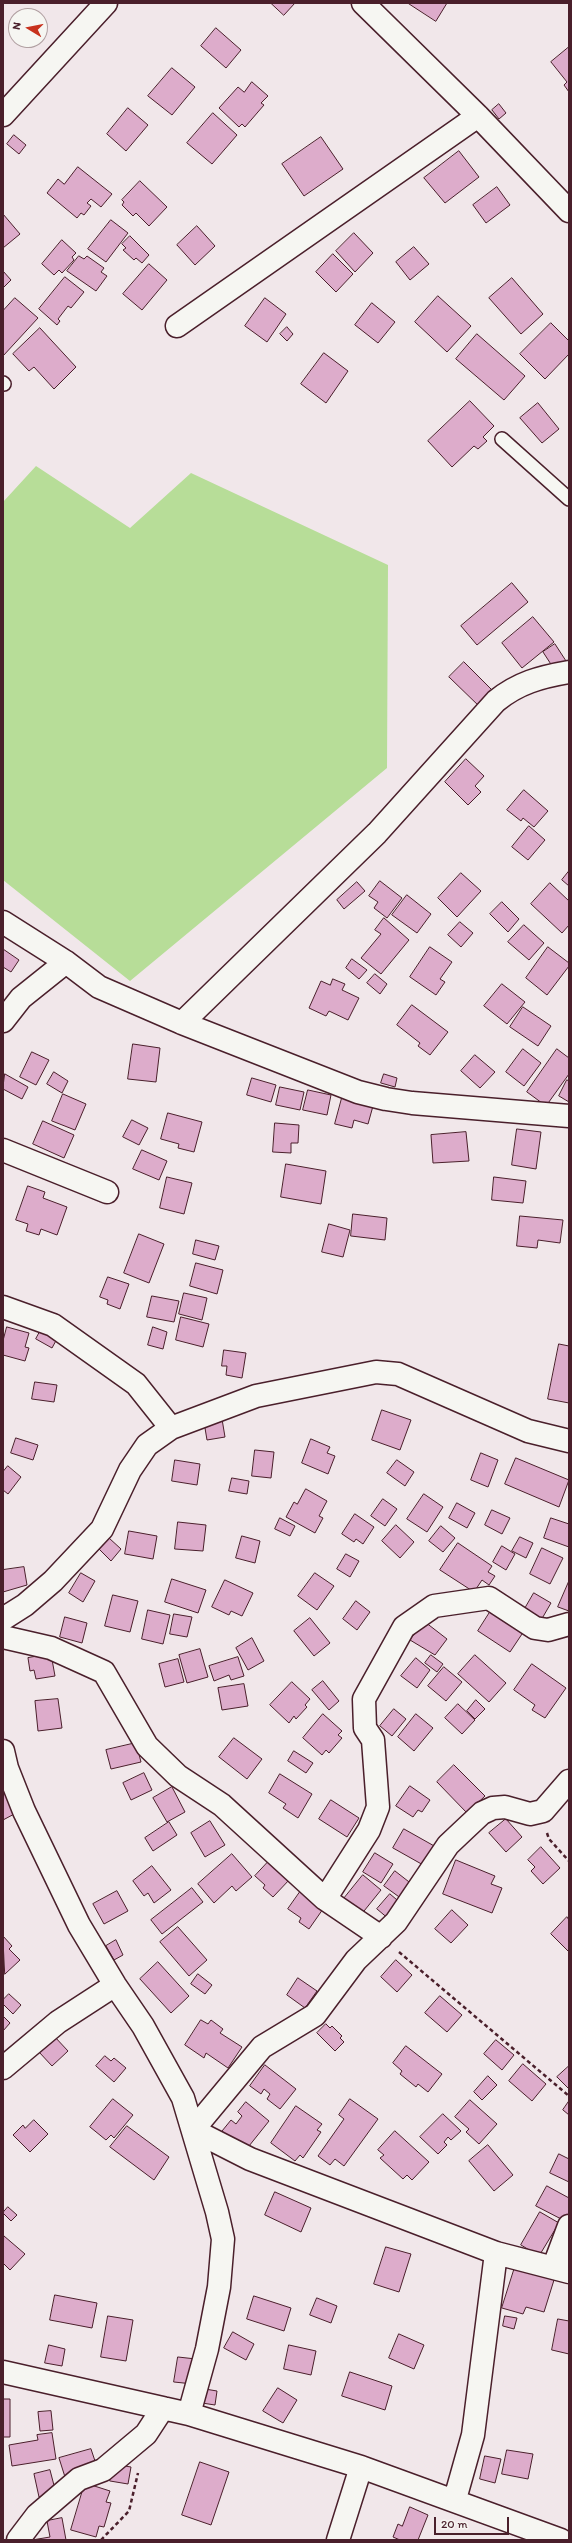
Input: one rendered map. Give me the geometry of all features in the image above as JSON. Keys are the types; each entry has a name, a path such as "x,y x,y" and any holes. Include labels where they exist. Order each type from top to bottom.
{"street":[{"path":"3,115 106,3"},
{"path":"363,3 478,116 569,211"},
{"path":"177,326 478,116"},
{"path":"182,1023 377,833 496,701 511,689 527,681 569,672"},
{"path":"3,922 66,962 99,987 182,1023 358,1092 386,1099 569,1116"},
{"path":"3,1021 21,998 66,962"},
{"path":"3,1150 107,1192"},
{"path":"3,1308 52,1325 136,1384 171,1428"},
{"path":"3,1619 25,1605 42,1590 102,1529 130,1470 146,1445 171,1428 256,1396 376,1372 398,1374 528,1431 569,1441"},
{"path":"325,1899 368,1830 378,1807 374,1740 365,1728 364,1699 404,1627 434,1606 489,1598 535,1628 548,1630 569,1624"},
{"path":"3,1636 51,1648 104,1672 147,1746 178,1776 222,1805 325,1899 381,1936"},
{"path":"3,1751 7,1768 24,1812 79,1925 115,1985 143,2026 183,2098 217,2212 223,2239 219,2287 207,2349 189,2414"},
{"path":"193,2130 262,2047 316,2015 356,1960 396,1922 448,1845 482,1813 493,1808 505,1808 530,1814 543,1811 569,1781"},
{"path":"3,2068 58,2022 115,1985"},
{"path":"193,2130 250,2159 496,2253 561,2269 569,2226"},
{"path":"455,2499 473,2435 496,2253"},
{"path":"3,2372 189,2414 361,2467 455,2499 561,2540"},
{"path":"18,2540 37,2515 79,2479 103,2470 146,2434 163,2408"},
{"path":"338,2540 361,2467"}],"lane":[{"path":"502,439 569,499"}],"path":[{"path":"543,1811 549,1839 569,1860"},
{"path":"381,1936 569,2096"},
{"path":"100,2540 129,2511 146,2434"}],"green space":[{"path":"36,466 130,528 191,473 388,565 387,768 130,981 3,880 3,502"}],"building":[{"path":"271,3 295,3 284,15"},
{"path":"408,3 447,3 436,21"},
{"path":"216,28 241,50 226,68 201,46"},
{"path":"569,47 569,92 564,85 567,82 551,62"},
{"path":"172,68 195,87 172,115 148,96"},
{"path":"252,82 268,96 261,103 264,105 245,127 242,124 239,127 219,108 238,87 244,92"},
{"path":"499,104 506,113 499,119 492,110"},
{"path":"128,108 148,125 126,151 107,134"},
{"path":"213,113 237,135 212,164 187,143"},
{"path":"14,135 26,145 19,154 7,144"},
{"path":"321,137 343,169 304,196 282,164"},
{"path":"459,151 479,177 445,203 424,178"},
{"path":"78,167 112,194 101,207 91,199 87,203 91,206 84,215 81,213 77,218 47,193 58,179 64,184"},
{"path":"140,181 167,207 149,226 136,213 133,216 122,205 124,202 122,200"},
{"path":"497,187 510,205 486,223 473,205"},
{"path":"3,214 20,234 3,248"},
{"path":"111,220 128,233 106,262 88,249"},
{"path":"197,226 215,246 195,265 177,245"},
{"path":"354,233 373,253 355,272 336,251"},
{"path":"130,236 149,255 142,263 136,258 134,260 123,250 126,248 122,244"},
{"path":"62,240 76,253 72,257 74,260 62,273 59,270 54,275 42,264"},
{"path":"414,247 429,264 410,280 396,262"},
{"path":"333,254 353,274 336,292 316,272"},
{"path":"79,256 84,259 87,256 104,268 101,272 107,276 96,291 67,271"},
{"path":"149,264 167,280 142,310 123,294"},
{"path":"3,271 11,280 3,288"},
{"path":"65,277 84,292 71,308 68,306 58,319 60,321 57,325 39,309"},
{"path":"512,278 543,314 521,334 489,298"},
{"path":"438,296 471,326 447,352 415,322"},
{"path":"15,298 38,318 3,356 3,311"},
{"path":"265,298 286,314 267,342 245,326"},
{"path":"372,303 395,322 378,343 355,325"},
{"path":"551,323 569,341 569,354 545,379 520,354"},
{"path":"287,327 293,334 287,341 280,334"},
{"path":"40,328 76,367 54,389 34,367 29,371 13,354"},
{"path":"477,334 525,376 504,400 456,359"},
{"path":"324,353 348,371 326,403 301,384"},
{"path":"470,401 494,426 483,437 487,441 478,449 474,446 452,467 428,441"},
{"path":"538,403 559,429 542,443 520,418"},
{"path":"512,583 528,602 477,645 461,626"},
{"path":"533,617 554,642 522,668 502,643"},
{"path":"555,644 568,664 556,672 543,652"},
{"path":"464,662 495,693 481,708 449,677"},
{"path":"466,759 484,776 475,786 481,792 468,805 445,782"},
{"path":"524,790 548,811 534,827 523,818 521,821 507,810"},
{"path":"529,826 545,840 528,860 512,847"},
{"path":"569,871 569,886 562,880"},
{"path":"461,873 481,891 457,917 438,898"},
{"path":"380,881 402,898 387,918 374,908 378,902 369,896"},
{"path":"357,882 365,891 344,909 337,900"},
{"path":"550,883 569,901 569,925 562,933 531,904"},
{"path":"407,895 431,914 417,933 392,915"},
{"path":"502,902 519,919 508,932 490,914"},
{"path":"384,918 409,940 381,974 361,958 381,934 375,930"},
{"path":"460,922 473,933 461,947 448,935"},
{"path":"524,925 544,943 529,960 508,942"},
{"path":"430,947 452,962 440,979 445,982 436,995 410,977"},
{"path":"548,947 569,963 569,966 547,995 526,978"},
{"path":"3,949 19,960 11,972 3,967"},
{"path":"352,959 367,970 359,979 346,968"},
{"path":"375,974 387,984 380,994 367,983"},
{"path":"333,979 345,984 342,990 359,998 348,1020 329,1011 326,1016 309,1008 321,981 330,985"},
{"path":"502,984 525,1002 507,1024 484,1006"},
{"path":"412,1005 448,1032 430,1055 418,1046 420,1043 397,1025"},
{"path":"523,1007 551,1026 538,1046 510,1027"},
{"path":"133,1044 160,1048 156,1082 128,1079"},
{"path":"523,1049 541,1063 524,1086 506,1072"},
{"path":"557,1049 569,1058 569,1074 546,1106 527,1092"},
{"path":"32,1052 49,1060 36,1085 20,1077"},
{"path":"475,1055 495,1072 480,1088 461,1071"},
{"path":"54,1072 68,1081 62,1093 47,1084"},
{"path":"5,1074 28,1087 22,1099 3,1089"},
{"path":"384,1074 397,1078 395,1087 381,1083"},
{"path":"252,1078 276,1085 271,1102 247,1095"},
{"path":"567,1080 569,1081 569,1102 559,1096"},
{"path":"280,1087 304,1092 300,1110 276,1105"},
{"path":"308,1090 331,1095 327,1115 303,1110"},
{"path":"63,1094 86,1104 75,1130 52,1121"},
{"path":"342,1098 373,1106 368,1124 354,1120 352,1128 335,1124"},
{"path":"168,1113 202,1122 194,1152 178,1148 179,1144 161,1139"},
{"path":"132,1120 148,1128 139,1145 123,1137"},
{"path":"43,1121 74,1135 64,1158 33,1144"},
{"path":"275,1123 299,1125 298,1143 291,1143 291,1153 273,1152"},
{"path":"517,1129 541,1132 536,1169 512,1165"},
{"path":"466,1132 469,1161 433,1163 431,1135"},
{"path":"142,1150 167,1161 159,1180 133,1169"},
{"path":"286,1164 326,1171 321,1204 281,1197"},
{"path":"167,1177 192,1183 184,1214 160,1208"},
{"path":"494,1177 526,1181 523,1203 492,1200"},
{"path":"28,1186 45,1192 43,1198 67,1207 57,1235 41,1229 39,1235 26,1231 28,1224 16,1220"},
{"path":"353,1214 387,1218 385,1240 351,1236"},
{"path":"520,1216 563,1220 560,1243 538,1240 537,1248 517,1246"},
{"path":"329,1224 350,1230 343,1257 322,1252"},
{"path":"139,1234 164,1244 149,1283 124,1273"},
{"path":"196,1240 219,1246 215,1260 193,1254"},
{"path":"196,1263 223,1270 217,1294 190,1286"},
{"path":"108,1277 129,1284 120,1309 107,1304 108,1300 100,1297"},
{"path":"184,1293 207,1298 202,1320 179,1314"},
{"path":"152,1296 179,1301 174,1322 147,1317"},
{"path":"181,1317 209,1324 203,1347 176,1340"},
{"path":"43,1326 59,1335 52,1348 36,1339"},
{"path":"7,1327 29,1333 25,1347 29,1348 25,1361 3,1355 3,1341"},
{"path":"153,1327 167,1332 163,1349 148,1345"},
{"path":"559,1344 569,1346 569,1403 548,1399"},
{"path":"224,1350 246,1353 242,1378 226,1375 227,1366 222,1366"},
{"path":"35,1382 57,1385 54,1402 32,1399"},
{"path":"382,1410 411,1420 400,1450 372,1440"},
{"path":"222,1419 225,1437 207,1440 204,1422"},
{"path":"16,1438 38,1445 33,1460 11,1453"},
{"path":"311,1439 330,1447 327,1453 335,1456 328,1474 302,1463"},
{"path":"255,1450 274,1452 271,1478 252,1476"},
{"path":"481,1453 498,1460 488,1487 471,1480"},
{"path":"516,1458 569,1480 559,1507 505,1484"},
{"path":"175,1460 200,1464 197,1485 172,1481"},
{"path":"397,1460 414,1472 405,1486 387,1473"},
{"path":"8,1466 21,1477 8,1494 3,1490 3,1472"},
{"path":"232,1478 249,1481 247,1494 229,1491"},
{"path":"306,1489 327,1501 319,1516 323,1518 315,1533 286,1517 294,1502 297,1504"},
{"path":"424,1494 443,1507 427,1532 407,1519"},
{"path":"383,1499 397,1509 385,1526 371,1516"},
{"path":"457,1503 475,1513 467,1528 449,1518"},
{"path":"492,1510 510,1518 502,1534 485,1525"},
{"path":"355,1514 374,1527 363,1544 356,1539 354,1542 342,1534"},
{"path":"280,1518 295,1526 290,1536 275,1529"},
{"path":"551,1518 569,1524 569,1547 544,1538"},
{"path":"178,1522 206,1525 203,1551 175,1549"},
{"path":"396,1525 414,1542 400,1558 382,1541"},
{"path":"441,1526 455,1538 443,1552 429,1541"},
{"path":"129,1531 157,1536 153,1559 125,1554"},
{"path":"242,1536 260,1541 255,1563 236,1558"},
{"path":"520,1537 533,1543 526,1558 512,1551"},
{"path":"109,1538 121,1549 111,1561 99,1549"},
{"path":"458,1543 492,1566 488,1572 495,1576 489,1585 482,1580 474,1592 440,1570"},
{"path":"502,1546 515,1554 506,1570 493,1562"},
{"path":"542,1548 563,1558 550,1584 530,1574"},
{"path":"346,1554 359,1561 350,1577 337,1569"},
{"path":"24,1567 27,1585 3,1592 3,1570"},
{"path":"81,1573 95,1581 83,1602 69,1593"},
{"path":"315,1573 334,1586 317,1610 298,1596"},
{"path":"172,1579 206,1590 198,1613 165,1602"},
{"path":"225,1580 253,1593 242,1616 231,1611 229,1615 212,1607"},
{"path":"569,1581 569,1611 558,1607"},
{"path":"534,1593 551,1603 540,1622 523,1612"},
{"path":"113,1595 138,1601 130,1632 105,1626"},
{"path":"356,1601 370,1612 357,1630 343,1619"},
{"path":"492,1609 524,1631 510,1652 478,1631"},
{"path":"148,1610 170,1615 163,1644 142,1639"},
{"path":"174,1614 192,1617 187,1637 170,1634"},
{"path":"65,1617 87,1623 82,1643 60,1637"},
{"path":"310,1618 330,1643 314,1656 294,1631"},
{"path":"425,1622 447,1639 435,1655 410,1640"},
{"path":"252,1638 264,1661 248,1670 236,1648"},
{"path":"200,1649 208,1677 187,1683 179,1655"},
{"path":"51,1654 55,1676 36,1679 34,1670 30,1671 28,1658"},
{"path":"431,1655 443,1664 437,1672 425,1663"},
{"path":"475,1655 506,1683 489,1702 458,1674"},
{"path":"238,1657 244,1676 231,1680 229,1675 214,1681 209,1666"},
{"path":"416,1658 430,1670 417,1688 401,1676"},
{"path":"178,1659 184,1682 165,1687 159,1664"},
{"path":"532,1664 566,1688 545,1718 532,1710 535,1705 514,1690"},
{"path":"444,1667 462,1682 446,1701 428,1686"},
{"path":"323,1681 339,1701 329,1710 312,1690"},
{"path":"292,1682 310,1699 305,1705 307,1707 296,1719 294,1716 289,1723 270,1705"},
{"path":"244,1684 248,1706 222,1710 218,1688"},
{"path":"58,1699 62,1728 38,1731 35,1701"},
{"path":"476,1700 485,1709 475,1719 467,1711"},
{"path":"458,1704 475,1720 462,1734 445,1718"},
{"path":"394,1709 406,1719 392,1736 380,1726"},
{"path":"323,1714 342,1731 338,1735 342,1738 329,1753 326,1750 322,1755 303,1738"},
{"path":"416,1714 433,1728 414,1751 398,1737"},
{"path":"234,1738 262,1759 247,1779 219,1757"},
{"path":"136,1743 141,1762 111,1769 106,1750"},
{"path":"294,1751 313,1763 306,1773 288,1761"},
{"path":"454,1765 485,1796 467,1813 437,1782"},
{"path":"144,1773 152,1790 131,1800 123,1783"},
{"path":"280,1774 312,1794 298,1818 283,1808 286,1804 269,1793"},
{"path":"410,1786 430,1800 422,1812 418,1810 413,1817 396,1806"},
{"path":"172,1787 185,1812 167,1822 153,1798"},
{"path":"5,1788 18,1812 3,1820 3,1789"},
{"path":"331,1800 359,1818 347,1837 319,1819"},
{"path":"506,1819 522,1837 506,1852 489,1833"},
{"path":"210,1821 225,1845 205,1857 191,1833"},
{"path":"169,1822 177,1835 153,1851 145,1838"},
{"path":"404,1829 436,1847 425,1866 393,1848"},
{"path":"541,1847 560,1868 543,1884 531,1871 535,1867 528,1860"},
{"path":"375,1853 393,1864 381,1883 363,1872"},
{"path":"232,1854 252,1877 236,1891 232,1886 214,1903 198,1884"},
{"path":"456,1860 495,1876 491,1884 502,1888 492,1913 443,1894"},
{"path":"269,1861 290,1879 273,1897 263,1888 265,1885 255,1876"},
{"path":"152,1866 171,1890 154,1903 148,1893 144,1896 133,1881"},
{"path":"395,1871 413,1885 402,1899 384,1886"},
{"path":"363,1875 381,1890 360,1916 342,1901"},
{"path":"192,1888 203,1902 162,1934 151,1920"},
{"path":"117,1891 128,1911 104,1924 93,1904"},
{"path":"300,1892 323,1909 309,1929 299,1922 301,1918 288,1909"},
{"path":"390,1894 403,1905 390,1920 377,1909"},
{"path":"452,1910 468,1925 451,1943 435,1929"},
{"path":"567,1917 569,1920 569,1952 551,1934"},
{"path":"178,1927 207,1960 189,1976 160,1942"},
{"path":"3,1936 12,1946 9,1949 20,1960 5,1974"},
{"path":"116,1940 123,1955 114,1960 106,1946"},
{"path":"396,1960 412,1975 397,1992 381,1977"},
{"path":"158,1962 189,1996 171,2013 140,1979"},
{"path":"198,1974 212,1985 205,1994 191,1984"},
{"path":"298,1978 317,1991 305,2008 287,1995"},
{"path":"9,1994 21,2005 13,2014 3,2004 3,2000"},
{"path":"440,1996 462,2015 447,2032 425,2013"},
{"path":"3,2016 10,2023 3,2031"},
{"path":"201,2020 208,2024 211,2020 223,2029 220,2033 242,2047 228,2068 206,2053 204,2058 185,2045"},
{"path":"326,2024 330,2028 332,2026 342,2036 340,2038 344,2042 335,2051 317,2033"},
{"path":"54,2036 68,2051 52,2066 39,2052"},
{"path":"496,2040 514,2055 502,2070 484,2054"},
{"path":"406,2046 442,2074 428,2092 418,2084 416,2087 400,2074 402,2071 393,2063"},
{"path":"105,2056 111,2061 114,2058 126,2068 114,2082 96,2066"},
{"path":"523,2064 546,2084 532,2101 509,2081"},
{"path":"265,2065 296,2089 280,2109 267,2099 270,2094 264,2089 261,2094 250,2086"},
{"path":"569,2066 569,2089 557,2077"},
{"path":"488,2076 497,2085 482,2100 474,2092"},
{"path":"113,2099 133,2115 114,2138 111,2135 106,2140 90,2127"},
{"path":"350,2099 378,2119 344,2166 335,2159 330,2165 318,2156 344,2119 339,2115"},
{"path":"470,2100 497,2124 479,2144 466,2132 469,2129 455,2117"},
{"path":"569,2101 569,2115 563,2110"},
{"path":"246,2102 269,2121 245,2151 222,2131 231,2120 236,2124 242,2116 238,2112"},
{"path":"296,2106 322,2124 317,2130 321,2132 303,2158 300,2155 295,2161 271,2143"},
{"path":"443,2114 461,2131 451,2140 448,2137 444,2142 447,2145 438,2154 420,2137"},
{"path":"34,2120 48,2134 30,2152 13,2135 23,2125 25,2128"},
{"path":"127,2126 169,2157 154,2180 110,2147"},
{"path":"395,2131 429,2162 412,2180 407,2175 403,2179 380,2158 384,2155 378,2150"},
{"path":"488,2145 513,2175 494,2191 469,2161"},
{"path":"559,2154 569,2159 569,2182 550,2173"},
{"path":"547,2186 569,2198 569,2214 565,2221 536,2206"},
{"path":"275,2192 311,2208 301,2232 265,2215"},
{"path":"8,2207 17,2215 11,2221 3,2213"},
{"path":"540,2212 559,2223 539,2256 521,2245"},
{"path":"4,2236 25,2254 10,2270 3,2263"},
{"path":"386,2247 411,2254 399,2292 374,2284"},
{"path":"515,2267 554,2280 544,2312 526,2307 523,2314 502,2308"},
{"path":"55,2295 97,2303 92,2328 50,2320"},
{"path":"254,2296 291,2308 284,2331 247,2319"},
{"path":"317,2298 337,2306 331,2323 310,2315"},
{"path":"108,2316 133,2320 126,2361 101,2357"},
{"path":"505,2316 517,2318 514,2329 503,2326"},
{"path":"558,2319 569,2321 569,2354 552,2350"},
{"path":"233,2332 254,2344 246,2360 224,2348"},
{"path":"399,2334 424,2345 414,2369 389,2358"},
{"path":"49,2345 65,2349 62,2366 45,2363"},
{"path":"289,2345 316,2351 311,2375 284,2369"},
{"path":"178,2357 196,2359 193,2384 174,2382"},
{"path":"350,2372 392,2386 385,2410 342,2396"},
{"path":"278,2388 297,2400 283,2423 263,2411"},
{"path":"205,2389 217,2391 215,2405 202,2403"},
{"path":"3,2399 10,2399 10,2437 3,2437"},
{"path":"51,2411 53,2430 40,2431 38,2412"},
{"path":"52,2433 56,2459 12,2466 9,2445 38,2440 37,2435"},
{"path":"91,2449 97,2467 65,2477 59,2458"},
{"path":"507,2450 533,2454 528,2479 502,2474"},
{"path":"485,2456 501,2459 495,2483 480,2479"},
{"path":"200,2462 229,2472 211,2525 182,2515"},
{"path":"113,2464 131,2467 128,2484 110,2481"},
{"path":"50,2470 56,2493 39,2497 34,2474"},
{"path":"85,2483 110,2491 106,2502 111,2503 104,2527 99,2526 96,2537 71,2530"},
{"path":"410,2507 428,2515 418,2540 400,2540 393,2537 398,2524 402,2526"},
{"path":"62,2518 66,2540 32,2540 50,2537 47,2521"}]}
